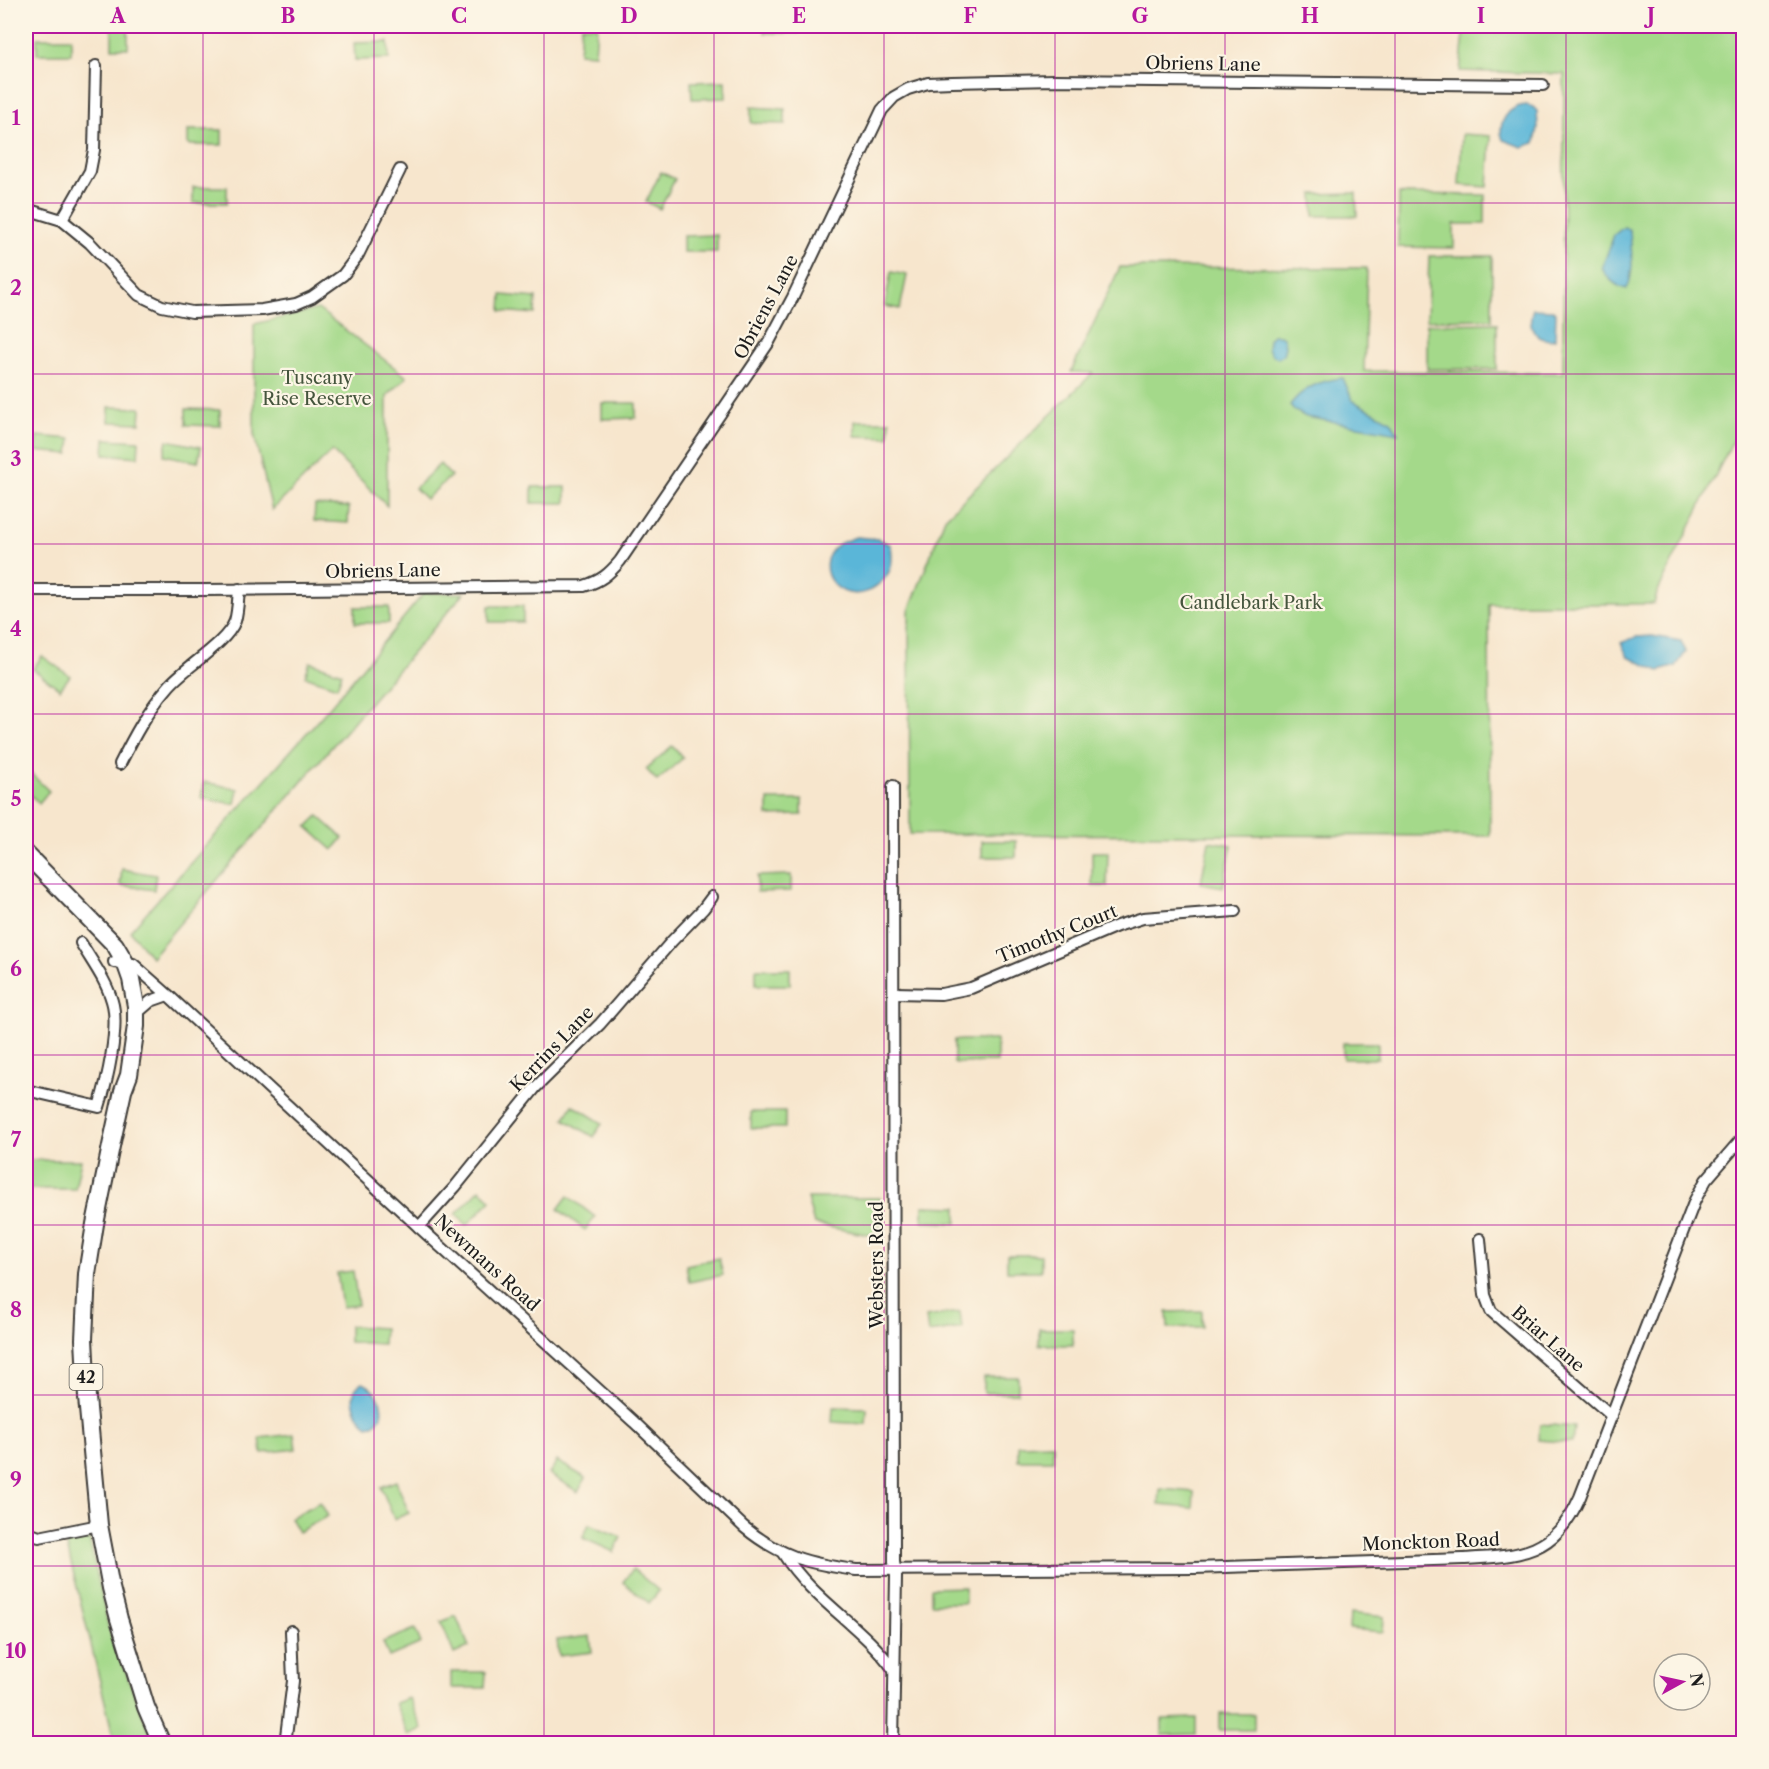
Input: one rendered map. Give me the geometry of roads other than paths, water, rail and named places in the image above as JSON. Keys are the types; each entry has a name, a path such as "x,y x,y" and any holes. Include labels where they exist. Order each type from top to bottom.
{"main road":[{"name":"Newmans Road","path":"26,854 105,933 120,962"},
{"name":"Newmans Road","path":"26,867 79,916 120,962"},
{"name":"42","path":"120,962 134,989 136,1014 134,1047 95,1224 85,1295 84,1339 87,1398 99,1525 116,1609 146,1707 162,1743"},
{"name":"42","path":"120,962 127,1017 123,1091"},
{"name":"42","path":"133,1662 172,1743"}],"street":[{"path":"62,220 90,171 94,150 96,66"},
{"name":"Obriens Lane","path":"26,590 584,586 600,581 610,573 769,342 793,297 876,119 887,104 908,89 928,83 944,82 1054,80 1543,85"},
{"path":"26,209 62,220 90,243 139,295 162,306 192,312 262,310 296,304 312,297 338,279 358,255 400,170"},
{"path":"120,765 139,725 157,699 188,667 230,630 237,611 239,589"},
{"name":"Websters Road","path":"893,786 895,1571 893,1743"},
{"name":"Kerrins Lane","path":"419,1227 469,1170 535,1088 600,1024 712,897"},
{"name":"Timothy Court","path":"894,993 940,994 971,988 1106,930 1143,918 1235,911"},
{"path":"26,1090 99,1107 110,1055 115,1014 108,991 81,943"},
{"name":"Newmans Road","path":"120,962 133,964 168,995 634,1422 744,1527 783,1553 836,1568 895,1571"},
{"path":"136,1014 151,1000 168,995"},
{"name":"Monckton Road","path":"895,1571 1194,1568 1463,1559 1518,1554 1546,1542 1560,1532 1580,1497 1695,1200 1706,1180 1743,1136"},
{"name":"Briar Lane","path":"1480,1239 1485,1295 1491,1311 1612,1416"},
{"path":"26,1532 39,1537 99,1525"},
{"name":"Newmans Road","path":"783,1553 802,1580 878,1648 895,1670"},
{"path":"285,1743 293,1681 291,1631"},
{"path":"878,1648 890,1644 895,1637"}],"water":[{"path":"1527,105 1537,111 1538,128 1535,143 1522,147 1503,140 1501,127 1506,116 1515,108"},
{"path":"1624,227 1630,230 1632,252 1631,275 1627,289 1612,281 1602,268 1614,235"},
{"path":"1533,309 1553,310 1556,313 1555,339 1548,340 1534,332 1531,321"},
{"path":"1273,335 1280,335 1284,338 1283,355 1278,358 1272,355 1268,348 1269,339"},
{"path":"1343,378 1353,401 1391,421 1398,433 1306,417 1290,405 1307,389 1327,381"},
{"path":"856,537 878,539 891,545 892,561 890,570 880,583 867,591 854,594 843,591 834,584 828,575 826,565 830,554 839,544"},
{"path":"1652,636 1681,641 1686,652 1676,666 1659,671 1628,657 1621,643 1636,637"},
{"path":"363,1383 376,1393 381,1407 381,1417 373,1425 368,1426 359,1417 353,1398 354,1392"}],"park label":[{"name":"Tuscany Rise Reserve","path":"317,388"},
{"name":"Candlebark Park","path":"1251,603"}]}
